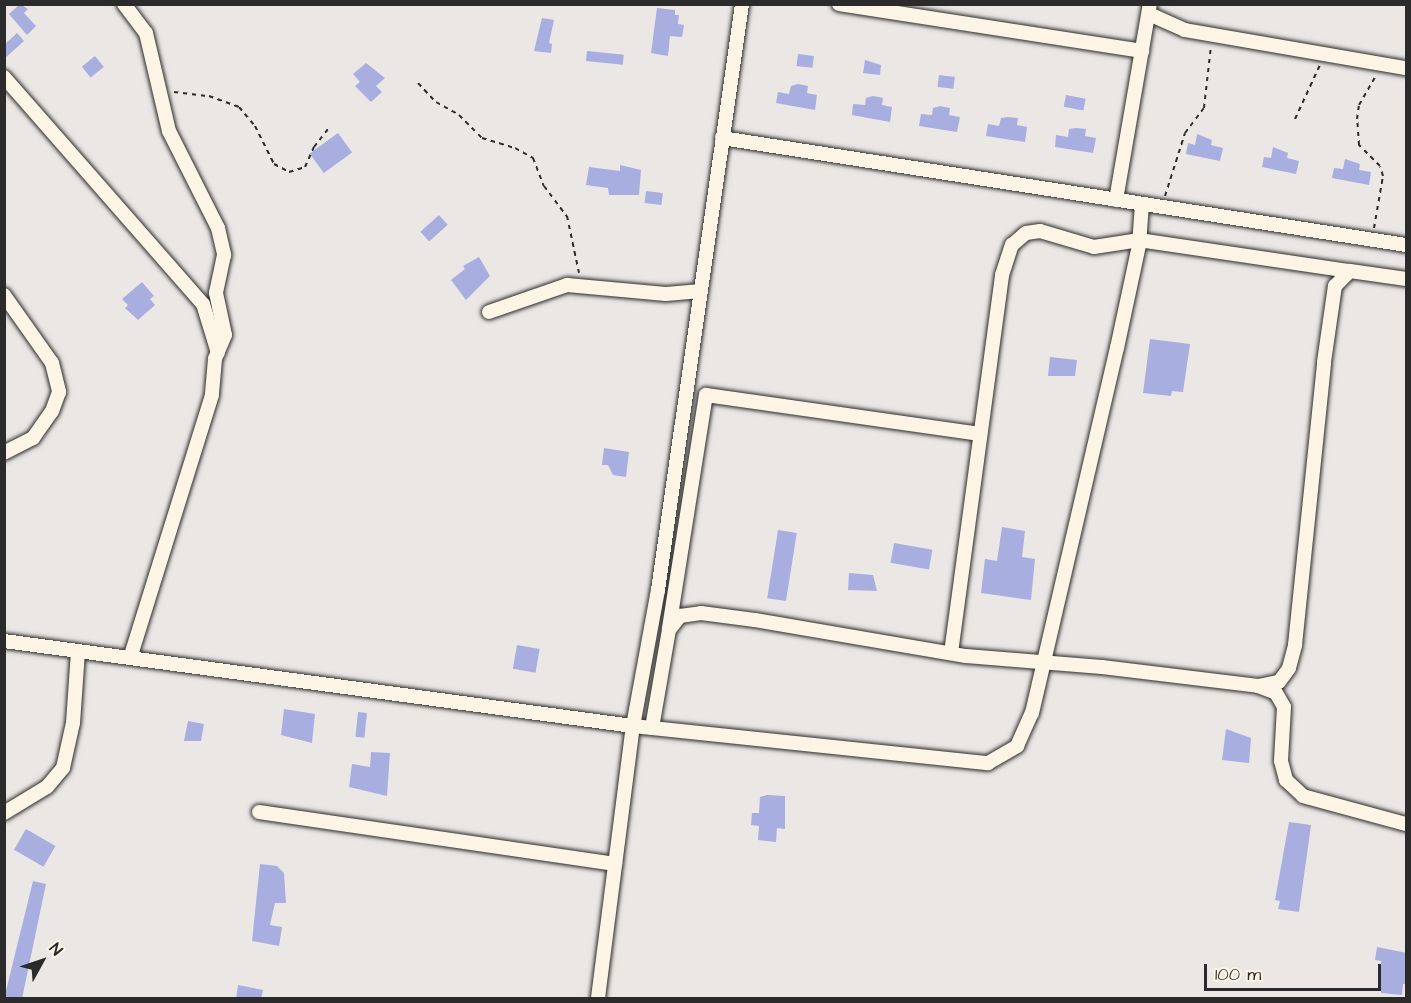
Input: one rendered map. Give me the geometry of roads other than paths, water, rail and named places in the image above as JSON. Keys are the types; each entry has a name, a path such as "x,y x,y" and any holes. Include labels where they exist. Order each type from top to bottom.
{"street":[{"path":"124,4 146,33 172,139 223,243 216,293 225,335 218,353 210,404 130,658"},
{"path":"598,999 633,726 658,590 698,291 742,4"},
{"path":"839,4 1142,51"},
{"path":"1116,200 1149,9 1170,26 1407,68"},
{"path":"4,77 203,304 218,353"},
{"path":"722,138 1407,245"},
{"path":"4,641 633,726 988,763 1017,746 1032,713 1139,240 1142,204"},
{"path":"951,653 1002,275 1012,245 1026,233 1040,231 1094,247 1139,240 1407,279"},
{"path":"1325,267 1335,286 1295,645 1289,668 1284,707 1281,761 1286,780 1303,796 1407,824"},
{"path":"1335,286 1350,271"},
{"path":"489,312 548,288 583,285 666,294 698,291"},
{"path":"4,295 52,363 59,392 52,411 33,438 4,453"},
{"path":"652,728 706,394 980,434"},
{"path":"669,630 680,616 701,613 951,653 1045,661 1258,686 1276,693 1284,707"},
{"path":"4,813 47,786 63,768 73,723 78,651"},
{"path":"1258,686 1279,682 1289,668"},
{"path":"259,812 615,864"}]}
